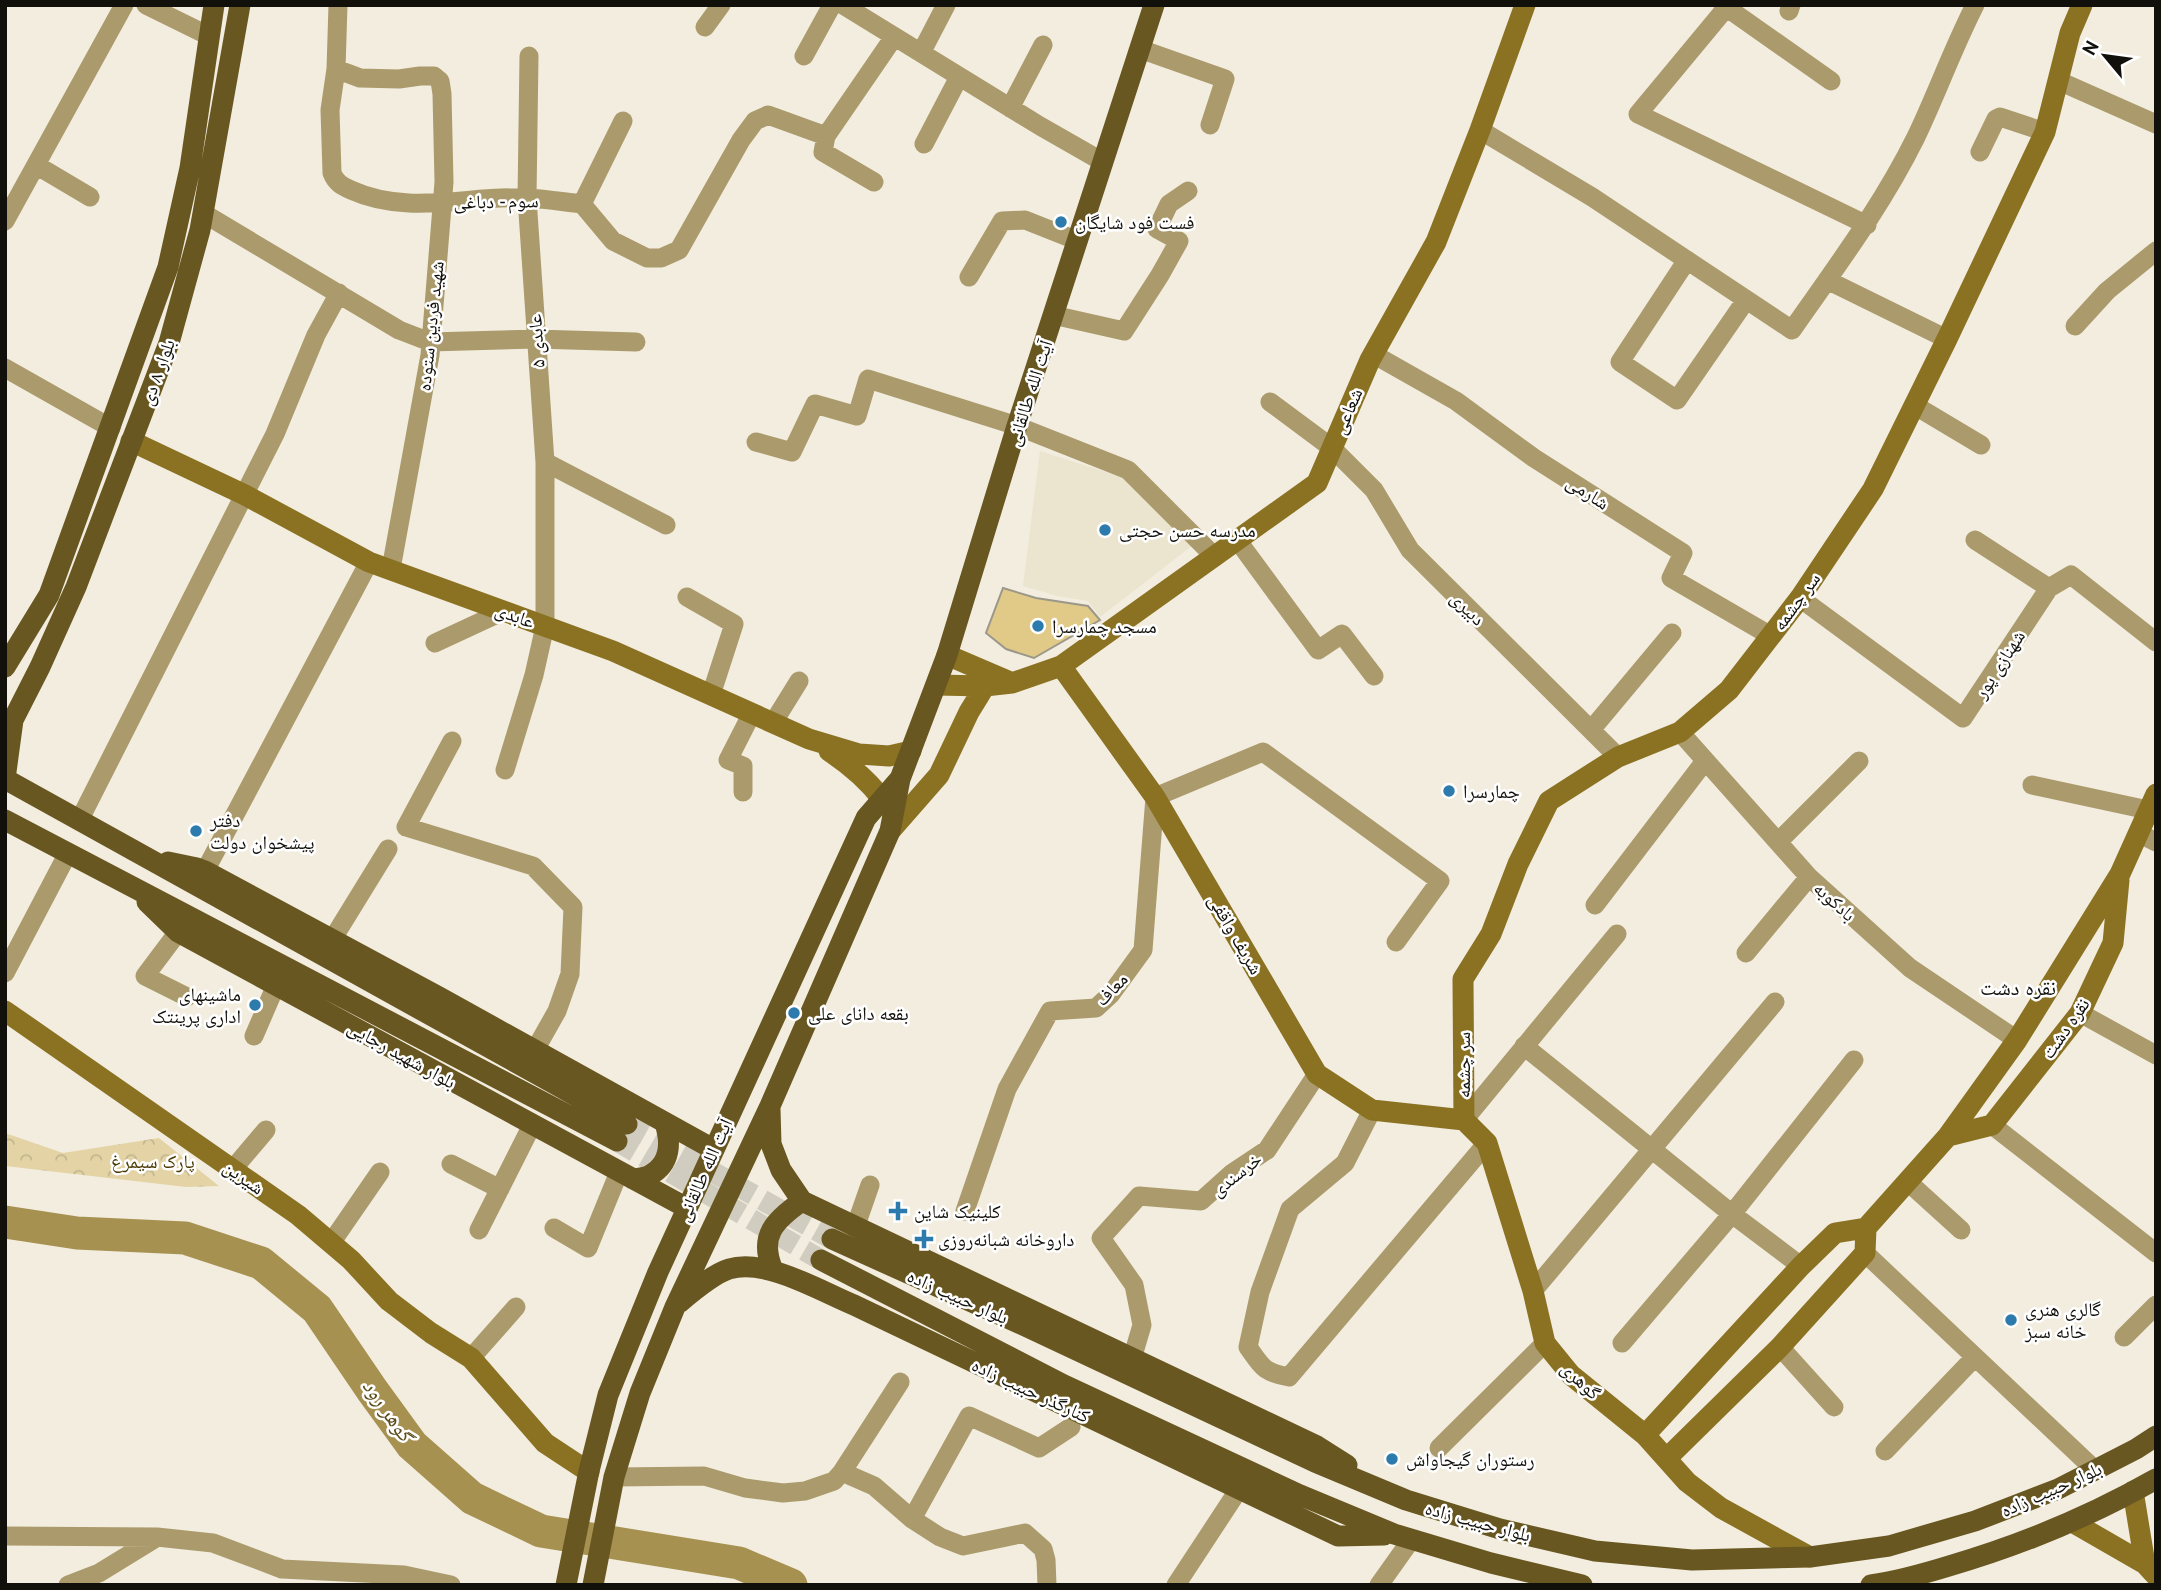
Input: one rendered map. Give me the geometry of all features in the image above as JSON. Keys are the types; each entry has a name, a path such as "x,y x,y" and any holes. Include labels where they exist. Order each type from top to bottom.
{"main road":[{"name":"بلوار ۸ دی","path":"5,667 49,595 168,267 190,168 214,5"},
{"name":"بلوار ۸ دی","path":"5,779 9,722 40,667 76,587 169,343 203,213 240,5"},
{"name":"آیت الله طالقانی","path":"593,1585 614,1478 639,1393 675,1307 834,963 890,831 900,779 947,655 1017,426 1154,5"},
{"name":"بلوار شهید رجایی","path":"5,779 152,859 622,1133 5,820"},
{"name":"آیت الله طالقانی","path":"566,1585 608,1395 647,1297 866,818 900,779"},
{"name":"بلوار شهید رجایی","path":"152,859 197,867 713,1149"},
{"name":"بلوار شهید رجایی","path":"128,884 178,932 687,1208"},
{"path":"804,951 834,963"},
{"path":"770,1106 771,1144 782,1170 802,1201 1317,1446 1406,1500"},
{"path":"626,1175 650,1176 664,1161 670,1139 665,1123"},
{"path":"773,1270 767,1243 772,1228 782,1215 802,1201"},
{"name":"بلوار حبیب زاده","path":"832,1239 1314,1462 1406,1500 1500,1529 1595,1551 1692,1560 1810,1557 1889,1546 1975,1521 2058,1489 2136,1450 2156,1436"},
{"name":"بلوار حبیب زاده","path":"821,1260 1064,1385 1300,1495 1402,1537 1491,1563 1582,1585"},
{"name":"کنارگذر حبیب زاده","path":"675,1307 696,1289 728,1269 755,1266 773,1270 1338,1536 1402,1537"},
{"path":"589,1472 614,1478"},
{"name":"بلوار حبیب زاده","path":"1871,1585 1897,1581 1986,1555 2072,1522 2156,1479"}],"street":[{"path":"5,221 124,5"},
{"path":"146,5 179,13 209,36"},
{"name":"سوم - دباغی","path":"338,5 336,69 330,110 331,173 335,180 362,195 410,204 527,198 582,204"},
{"path":"705,27 720,5"},
{"path":"804,57 832,5"},
{"path":"843,5 1103,162"},
{"path":"922,54 946,5"},
{"name":"شعاعی","path":"936,685 985,686 1012,683 1061,666 1317,483 1373,354 1436,242 1525,5"},
{"path":"1480,130 1592,197 1792,330 1867,225 1916,136 1975,5"},
{"name":"سر چشمه","path":"1464,1120 1463,979 1491,934 1518,864 1549,801 1618,757 1680,732 1729,690 1800,598 1873,489 2045,132 2070,33 2081,5"},
{"path":"1831,81 1724,7 1638,114 1867,225"},
{"path":"874,182 823,152 826,136 894,37"},
{"path":"1010,108 1043,45"},
{"path":"1140,49 1225,79 1210,125"},
{"name":"عابدی ۵","path":"505,770 534,675 545,626 545,462 527,198 529,57"},
{"name":"شهید فردین ستوده","path":"336,69 360,78 434,76 440,80 444,182 430,355 391,569"},
{"path":"924,144 959,77"},
{"path":"2059,81 2156,124"},
{"path":"623,121 582,204 613,241 647,258 661,258 679,250 741,140 755,121 768,114 826,136"},
{"path":"1980,152 1996,119 2000,117 2045,132"},
{"path":"36,164 90,197"},
{"path":"1054,315 1124,331 1179,241 1157,229 1168,204 1188,191"},
{"path":"203,213 400,330 430,342 636,342"},
{"path":"970,277 1002,221 1025,220 1078,241"},
{"path":"2075,326 2107,290 2156,251"},
{"path":"1687,260 1620,362 1677,400 1746,300"},
{"path":"1827,280 1947,339"},
{"path":"80,818 245,495 275,434 316,335 339,293"},
{"name":"شارمی","path":"1373,354 1456,401 1534,458 1683,554 1671,578 1771,636"},
{"path":"5,368 111,428"},
{"path":"756,442 792,452 816,404 857,416 868,379 1017,426 1129,470 1215,556"},
{"name":"دبیری","path":"1270,402 1332,448 1374,490 1410,550 1618,757"},
{"path":"1914,405 1981,444"},
{"name":"عابدی","path":"131,441 245,495 369,562 613,650 809,739 859,754 889,756 911,751"},
{"path":"545,462 666,525"},
{"path":"1975,540 2049,588 2071,575 2156,642"},
{"path":"1238,541 1318,650 1342,634 1374,676"},
{"path":"205,872 369,562"},
{"name":"شهنازی پور","path":"1800,598 1963,718 2049,588"},
{"path":"687,597 734,624 711,695"},
{"path":"435,643 504,611"},
{"path":"1591,730 1672,633"},
{"path":"947,655 1012,683"},
{"name":"شریف واقفی","path":"1061,666 1155,797 1317,1074 1371,1110 1464,1120"},
{"path":"774,723 799,681"},
{"path":"890,831 939,775 969,712 985,686"},
{"path":"743,792 743,766 728,760 752,713"},
{"name":"بادکوبه","path":"1680,732 1809,877 1910,968 2017,1040"},
{"path":"809,739 856,770 882,799"},
{"path":"452,741 406,827 533,866 573,907 570,974 557,1011 535,1050"},
{"path":"1155,797 1263,752 1440,881 1396,942"},
{"path":"1595,905 1705,761"},
{"path":"1778,842 1858,761"},
{"path":"2032,785 2152,802"},
{"name":"معاف","path":"965,1211 1007,1089 1050,1011 1096,1008 1111,994 1143,950 1155,797"},
{"name":"نقره دشت","path":"1866,1227 1948,1136 2017,1040 2120,874 2147,837 2152,802"},
{"path":"332,940 388,849"},
{"path":"5,973 68,853"},
{"name":"نقره دشت","path":"1992,1125 2080,1013 2113,943 2120,874"},
{"path":"1746,953 1809,877"},
{"path":"178,932 145,976 187,996"},
{"path":"1464,1120 1618,934"},
{"path":"254,1036 276,985"},
{"path":"1534,1291 1775,1002"},
{"name":"شیرین","path":"5,1011 298,1215 351,1260 389,1301 431,1333 471,1358 545,1443 589,1472"},
{"path":"2080,1013 2156,1055"},
{"path":"1524,1046 1732,1214 1801,1266"},
{"path":"1622,1343 1732,1214 1854,1060"},
{"name":"خرسندی","path":"1132,1359 1142,1325 1134,1285 1101,1238 1139,1196 1201,1201 1231,1174 1267,1150 1317,1074"},
{"path":"1371,1110 1345,1163 1290,1209 1260,1292 1248,1347 1265,1370 1289,1377 1487,1143"},
{"name":"گوهری","path":"1464,1120 1487,1143 1534,1291 1545,1343 1571,1375 1645,1435 1687,1482 1721,1508 1810,1557"},
{"path":"479,1230 532,1125"},
{"path":"1948,1136 1992,1125 2156,1253"},
{"path":"233,1169 266,1130"},
{"path":"451,1164 500,1189"},
{"path":"331,1243 380,1172"},
{"path":"554,1228 587,1248 626,1175"},
{"path":"1907,1181 1961,1230"},
{"path":"855,1228 870,1185"},
{"path":"1645,1435 1801,1266 1835,1233 1866,1227 1865,1253 1780,1347 1667,1458"},
{"path":"1865,1253 2095,1471"},
{"path":"2124,1337 2156,1305"},
{"path":"471,1358 516,1307"},
{"path":"1438,1448 1545,1343"},
{"path":"1780,1347 1834,1407"},
{"path":"1885,1451 1975,1357"},
{"path":"614,1478 704,1476 744,1488 783,1493 804,1491 834,1481 900,1382"},
{"path":"1668,1410 1671,1426 1680,1433 1692,1434"},
{"path":"912,1519 970,1416 1039,1448 1071,1427"},
{"path":"842,1472 874,1486 912,1519 940,1537 963,1546 1025,1533 1043,1549 1046,1585"},
{"path":"1176,1585 1239,1489"},
{"path":"2133,1491 2150,1570"},
{"path":"2072,1522 2150,1570"},
{"path":"5,1536 157,1537 213,1543 282,1569 404,1575 451,1585"},
{"path":"68,1585 99,1579 157,1537"},
{"path":"1379,1585 1402,1537"}],"shaded area":[{"name":"مدرسه حسن حجتی","path":"1040,451 1128,479 1193,545 1100,617 1088,601 1023,586"}],"green space":[{"name":"پارک سیمرغ","path":"5,1133 63,1153 159,1138 219,1186 186,1187 5,1166"}],"building":[{"name":"مسجد چمارسرا","path":"1003,588 1036,598 1088,606 1100,620 1034,658 1006,649 986,633"}],"waterway":[{"name":"گوهر رود","path":"5,1222 77,1233 185,1238 261,1263 317,1309 412,1445 472,1498 541,1531 739,1563 791,1585"}],"tunnel":[{"path":"627,1124 832,1239"},
{"path":"617,1141 821,1260"}],"place":[{"name":"فست فود شایگان","path":"1061,222"},
{"name":"مدرسه حسن حجتی","path":"1105,530"},
{"name":"مسجد چمارسرا","path":"1038,626"},
{"name":"چمارسرا","path":"1449,791"},
{"name":"دفتر پیشخوان دولت","path":"196,831"},
{"name":"ماشینهای اداری پرینتک","path":"255,1005"},
{"name":"بقعه دانای علی","path":"794,1013"},
{"name":"کلینیک شاین","path":"898,1211"},
{"name":"داروخانه شبانه‌روزی","path":"924,1239"},
{"name":"گالری هنری خانه سبز","path":"2011,1320"},
{"name":"رستوران گیجاواش","path":"1392,1459"}],"district":[{"name":"نقره دشت","path":"2018,987"}]}
